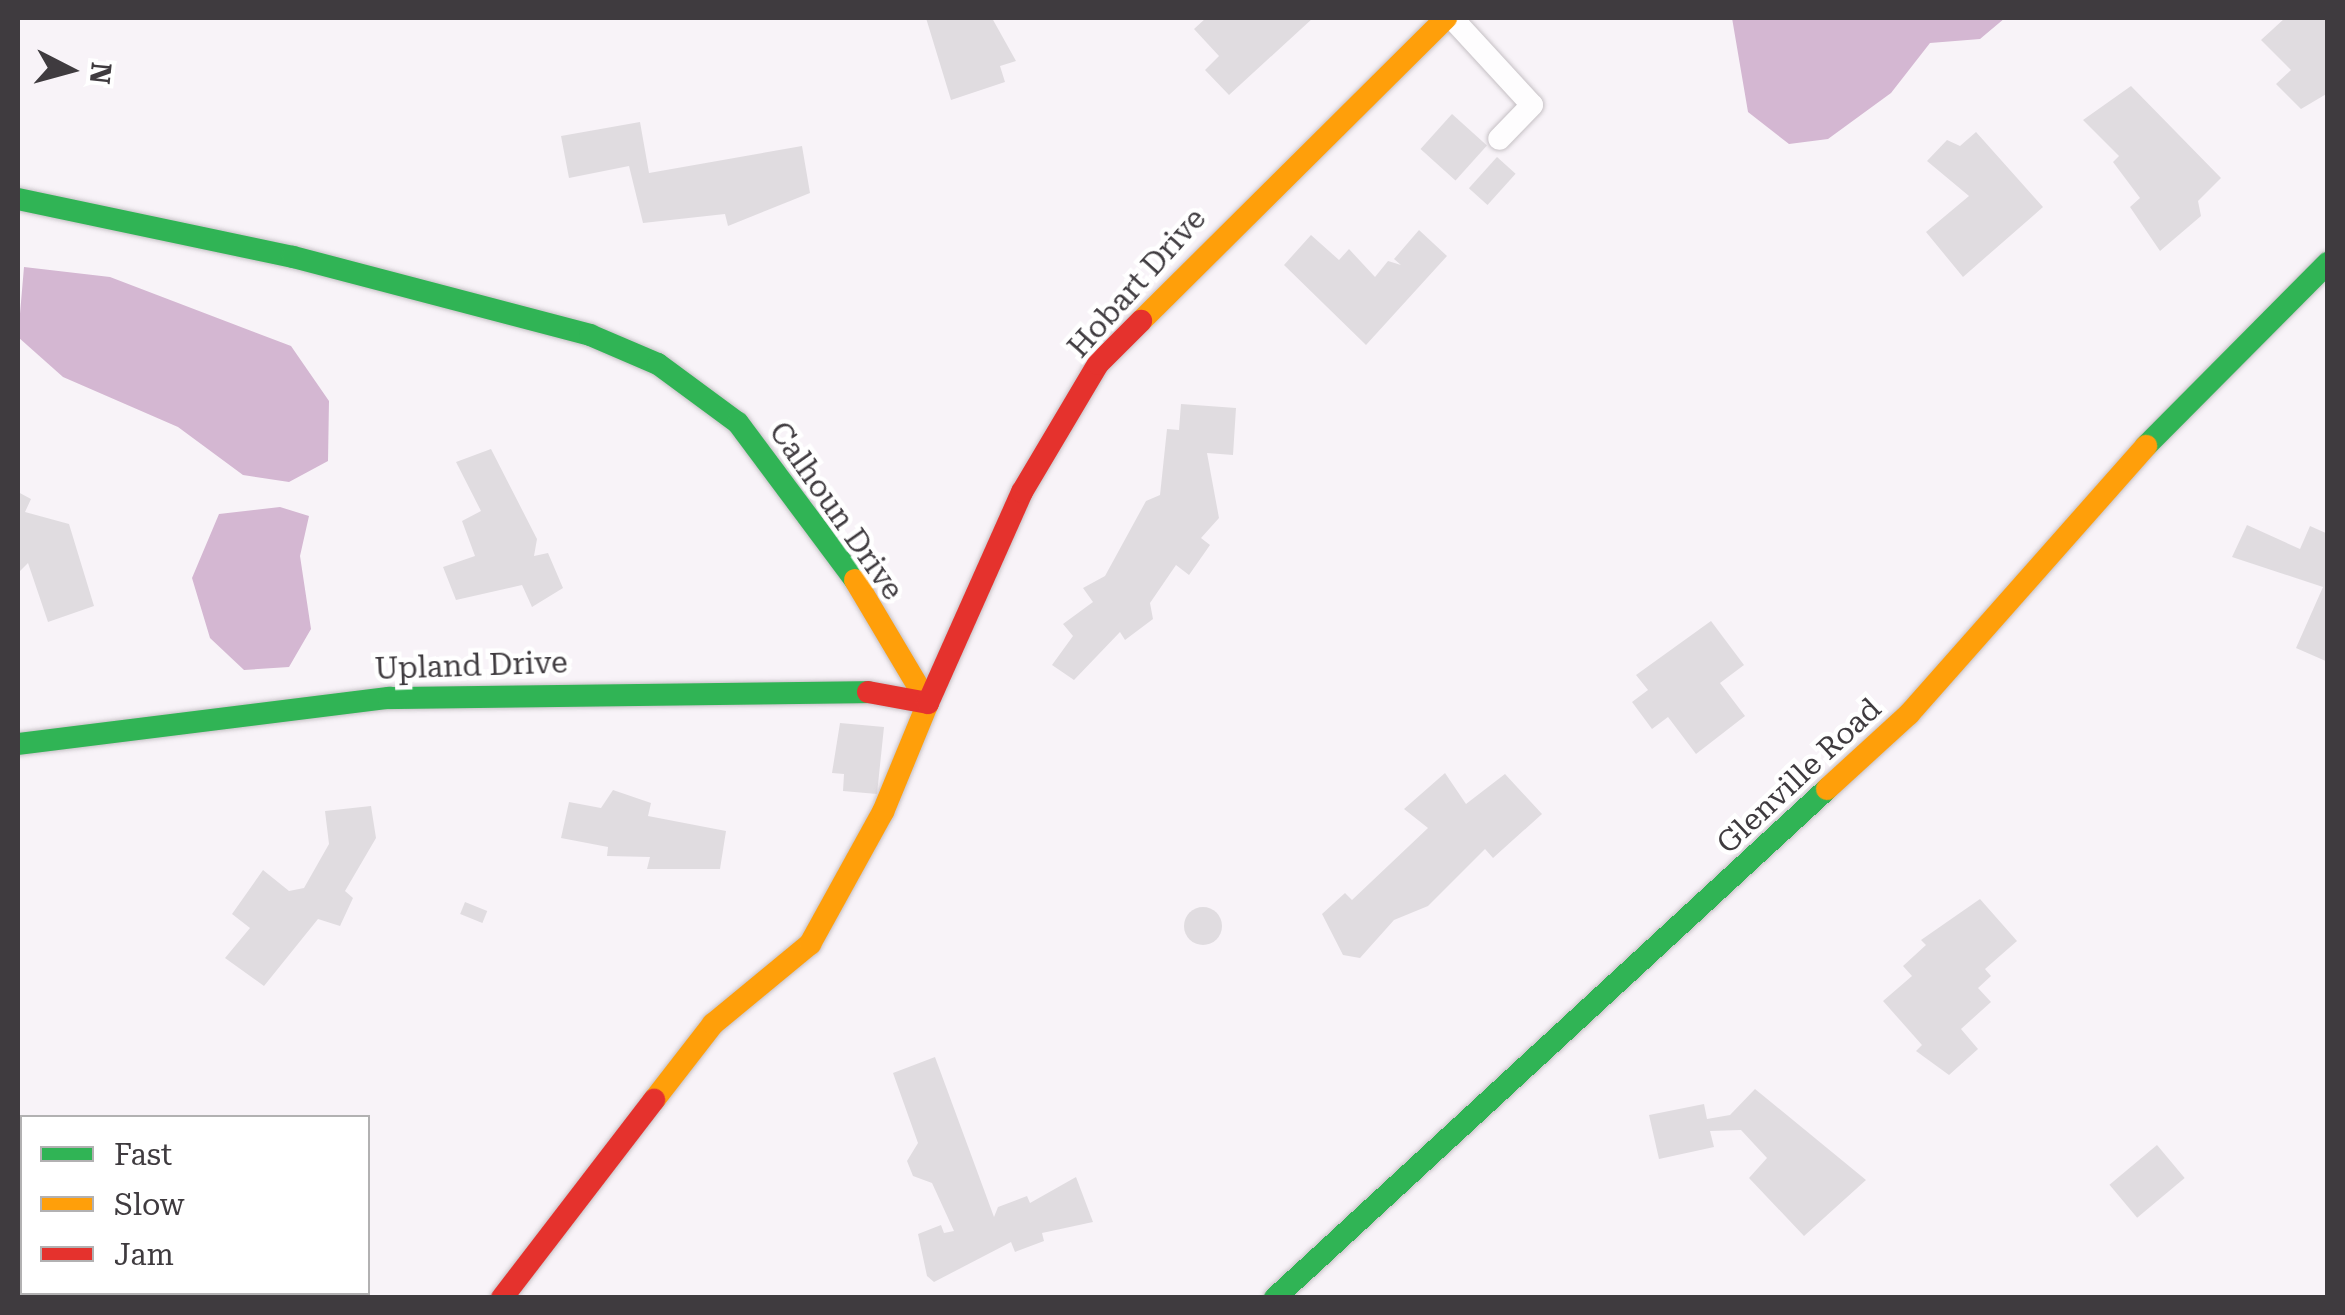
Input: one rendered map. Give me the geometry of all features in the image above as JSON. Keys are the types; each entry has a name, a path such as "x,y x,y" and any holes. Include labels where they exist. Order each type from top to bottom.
{"street":[{"name":"Hobart Drive","path":"928,703 1022,492 1098,364 1449,18"},
{"name":"Calhoun Drive","path":"18,199 293,257 590,335 658,364 738,423 854,579 928,703"},
{"name":"Glenville Road","path":"1275,1298 1883,740 1979,646 2184,402 2328,263"},
{"name":"Upland Drive","path":"18,744 152,720 388,698 860,691 928,703"},
{"path":"502,1298 713,1024 810,944 882,812 928,703"}],"lane":[{"path":"1449,18 1532,105 1498,139"}],"shaded area":[{"path":"1732,18 2005,18 1980,39 1930,43 1891,93 1828,139 1789,144 1748,112"},
{"path":"24,267 110,277 291,346 329,401 328,461 289,482 243,475 178,427 63,377 18,337"},
{"path":"280,507 309,516 300,556 311,629 289,667 244,670 210,638 192,578 219,514"}],"building":[{"path":"926,18 992,18 1016,61 1000,66 1005,82 951,100"},
{"path":"1206,18 1313,18 1229,95 1205,70 1219,56 1194,29"},
{"path":"2285,18 2328,18 2328,93 2301,109 2276,84 2291,70 2261,40"},
{"path":"2131,86 2221,178 2198,201 2201,216 2160,251 2130,207 2140,198 2113,162 2119,156 2083,120"},
{"path":"1452,114 1487,145 1455,180 1421,149"},
{"path":"640,122 649,173 802,146 810,193 728,226 725,214 643,223 629,166 569,178 561,136"},
{"path":"1976,132 2043,207 1963,277 1926,232 1969,196 1927,161 1947,140 1960,146"},
{"path":"1497,157 1516,174 1487,205 1469,188"},
{"path":"1419,230 1447,256 1366,345 1284,265 1311,235 1339,260 1349,249 1375,277 1388,261 1401,265 1394,259"},
{"path":"1181,404 1236,408 1233,455 1207,453 1219,518 1201,538 1210,545 1189,575 1176,565 1150,603 1153,619 1125,640 1120,632 1074,680 1052,665 1073,636 1063,624 1093,602 1083,588 1105,576 1146,501 1160,495 1167,429 1179,430"},
{"path":"491,449 537,539 534,556 548,553 563,588 532,607 522,585 456,600 443,567 475,556 462,521 481,511 456,462"},
{"path":"18,492 31,499 25,512 69,524 94,606 48,622 28,563 18,573"},
{"path":"2247,525 2300,549 2310,526 2328,534 2328,662 2296,648 2323,587 2232,557"},
{"path":"1711,621 1744,665 1720,683 1745,716 1696,754 1668,717 1652,729 1632,702 1648,690 1636,675"},
{"path":"840,723 884,727 877,794 843,791 844,774 832,773"},
{"path":"1445,773 1466,804 1505,774 1542,814 1493,858 1485,849 1428,906 1394,920 1360,958 1343,955 1322,914 1345,893 1352,900 1428,828 1404,809"},
{"path":"613,790 651,803 648,816 726,831 720,869 647,869 650,857 607,856 608,847 561,838 569,802 601,808"},
{"path":"371,806 376,838 345,891 353,898 340,926 318,919 264,986 225,958 250,928 232,914 263,870 289,891 304,888 329,844 325,811"},
{"path":"1980,899 2017,941 1985,969 1991,976 1978,988 1991,1002 1961,1029 1978,1049 1949,1075 1916,1051 1922,1045 1883,1001 1912,976 1903,966 1926,945 1921,940"},
{"path":"465,902 487,911 482,923 460,914"},
{"path":"1203,907 1216,913 1222,926 1216,939 1203,945 1190,939 1184,926 1190,913"},
{"path":"935,1057 994,1217 998,1207 1027,1196 1030,1203 1076,1177 1093,1222 1042,1233 1044,1241 1015,1252 1011,1242 934,1282 927,1276 918,1234 941,1225 944,1233 954,1231 932,1183 913,1176 907,1161 918,1143 893,1073"},
{"path":"1755,1089 1866,1180 1804,1236 1749,1178 1767,1158 1741,1130 1710,1131 1714,1147 1659,1159 1649,1115 1704,1104 1707,1119 1730,1115"},
{"path":"2157,1145 2185,1178 2137,1218 2110,1185"}],"traffic: fast":[{"path":"18,199 293,257 590,335 658,364 738,423 855,580"},
{"path":"2146,446 2328,263"},
{"path":"18,744 389,698 868,692"},
{"path":"1275,1298 1827,789"}],"traffic: slow":[{"path":"1141,321 1446,18"},
{"path":"1827,789 1909,714 2146,446"},
{"path":"654,1100 713,1024 810,944 883,812 928,703 855,580"}],"traffic: jam":[{"path":"868,692 928,703 1022,492 1098,364 1141,321"},
{"path":"502,1298 654,1100"}]}
